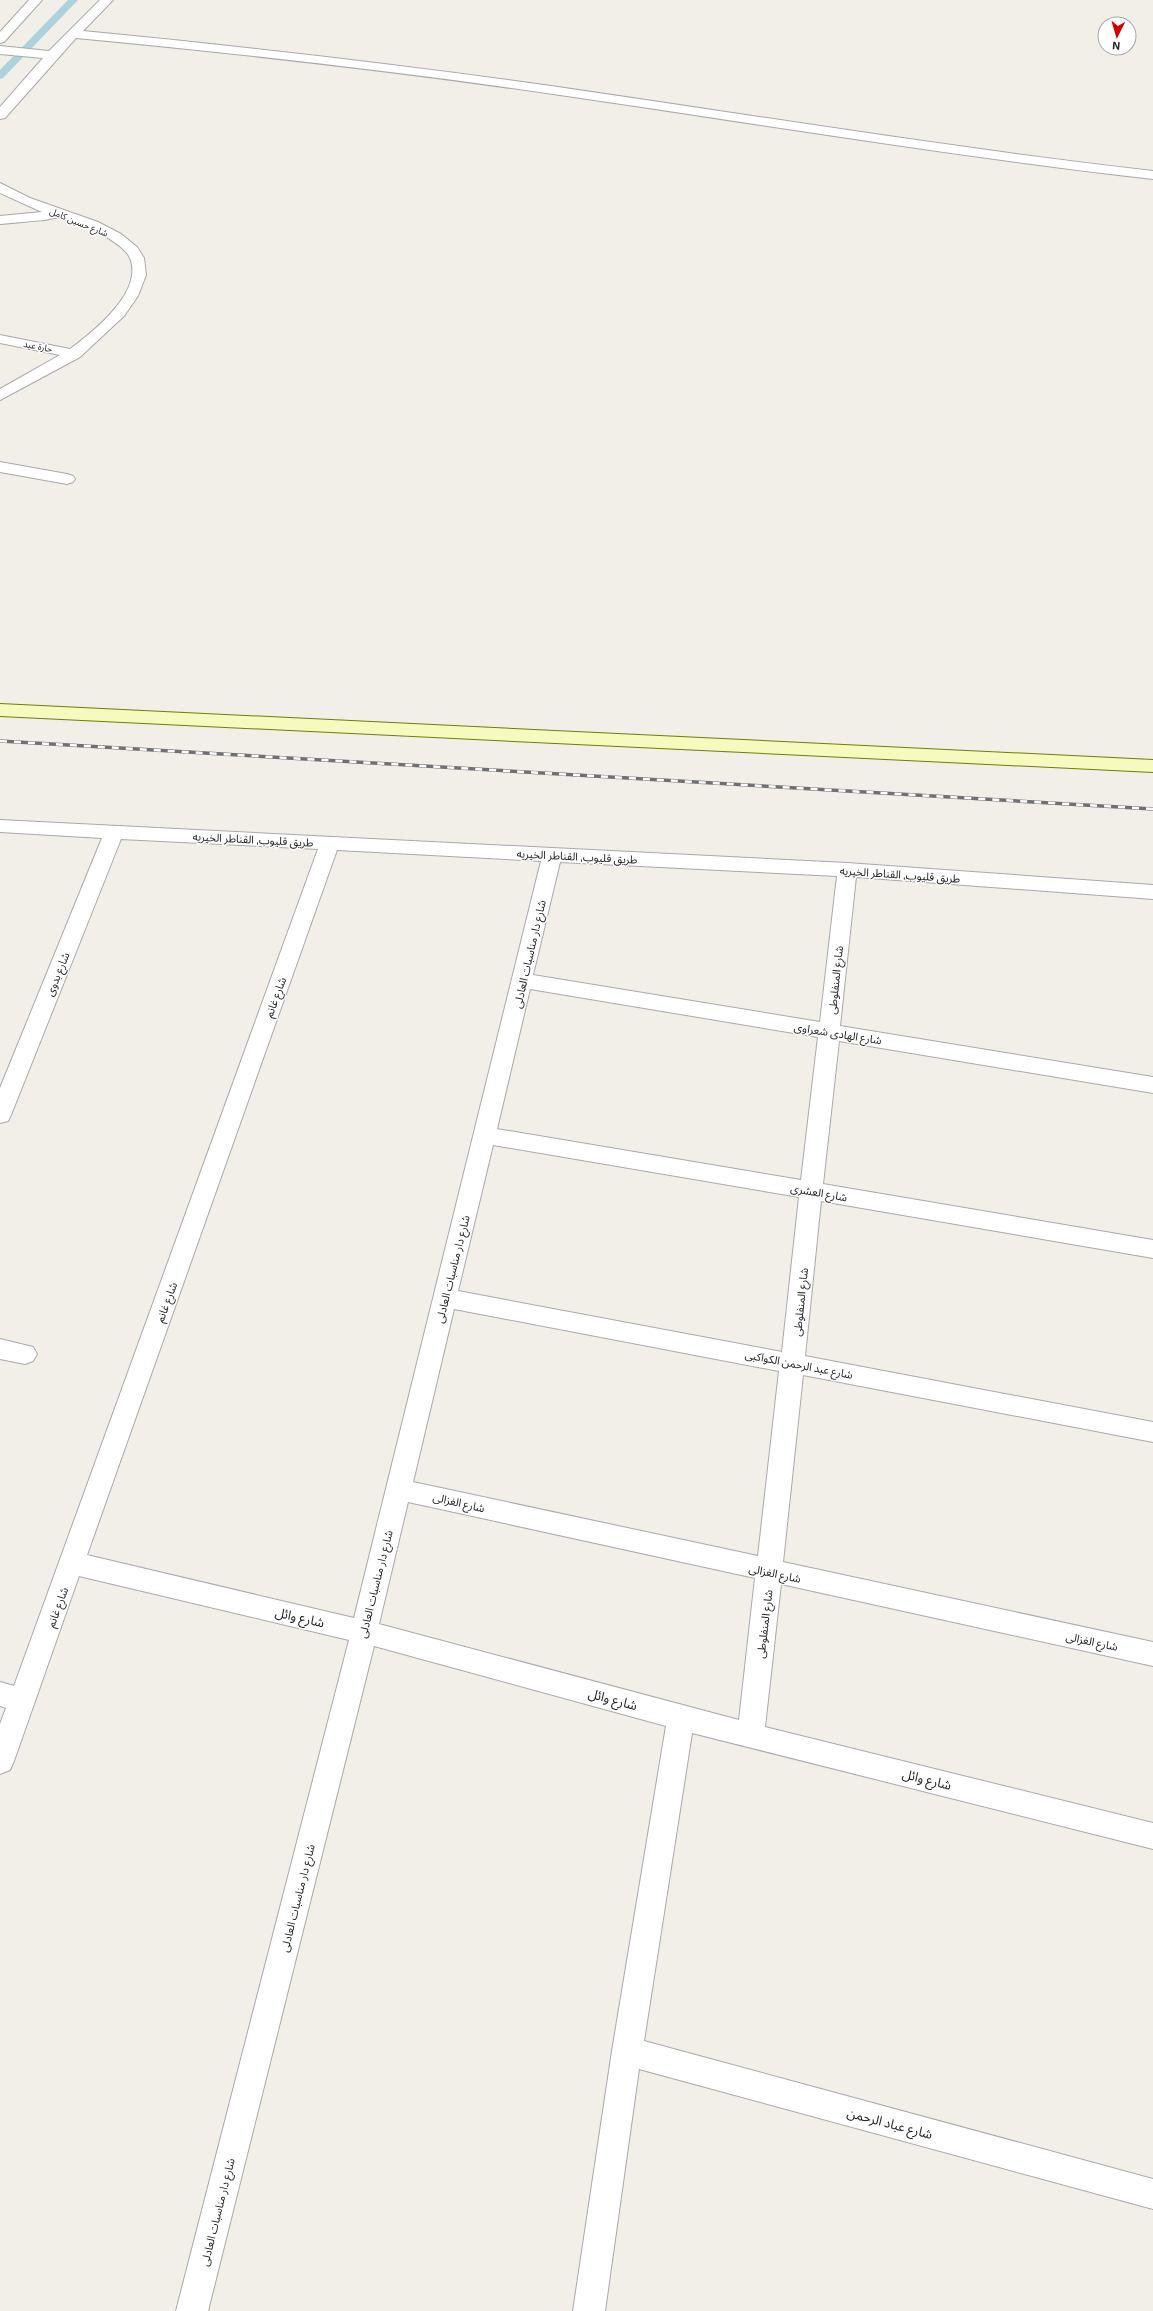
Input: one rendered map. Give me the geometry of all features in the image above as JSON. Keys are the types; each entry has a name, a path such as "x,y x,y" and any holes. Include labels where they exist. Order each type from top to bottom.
{"main road":[{"path":"0,710 1153,766"}],"street":[{"path":"0,39 36,0"},
{"path":"0,115 52,55 107,0"},
{"path":"72,34 174,43 550,90 936,150 1153,175"},
{"path":"0,50 52,55"},
{"name":"شارع حسين كامل","path":"0,187 26,203 63,214 106,231 124,243 138,258 141,275 120,314 100,334 75,354 0,395"},
{"path":"0,220 63,214"},
{"name":"حارة عيد","path":"0,339 75,354"},
{"path":"0,467 67,479"},
{"name":"طريق قليوب, القناطر الخيريه","path":"0,826 847,870 1153,892"},
{"name":"شارع بدوى","path":"2,1107 114,832"},
{"name":"شارع غانم","path":"0,1761 11,1698 73,1563 330,843"},
{"name":"شارع دار مناسبات العادلى","path":"192,2311 364,1632 523,980 552,855"},
{"name":"شارع المنفلوطى","path":"751,1734 847,870"},
{"name":"شارع الهادى شعراوى","path":"523,980 1153,1085"},
{"name":"شارع العشرى","path":"485,1135 1153,1249"},
{"name":"شارع عبد الرحمن الكواكبى","path":"445,1298 793,1362 1153,1432"},
{"path":"0,1349 25,1354"},
{"name":"شارع الغزالى","path":"398,1489 770,1572 1153,1654"},
{"name":"شارع وائل","path":"73,1563 364,1632 681,1718 751,1734 1153,1836"},
{"path":"589,2311 627,2051 681,1718"},
{"name":"شارع عباد الرحمن","path":"627,2051 1153,2194"}],"waterway":[{"path":"0,76 73,0"}],"railway":[{"path":"0,741 1153,809"}]}
